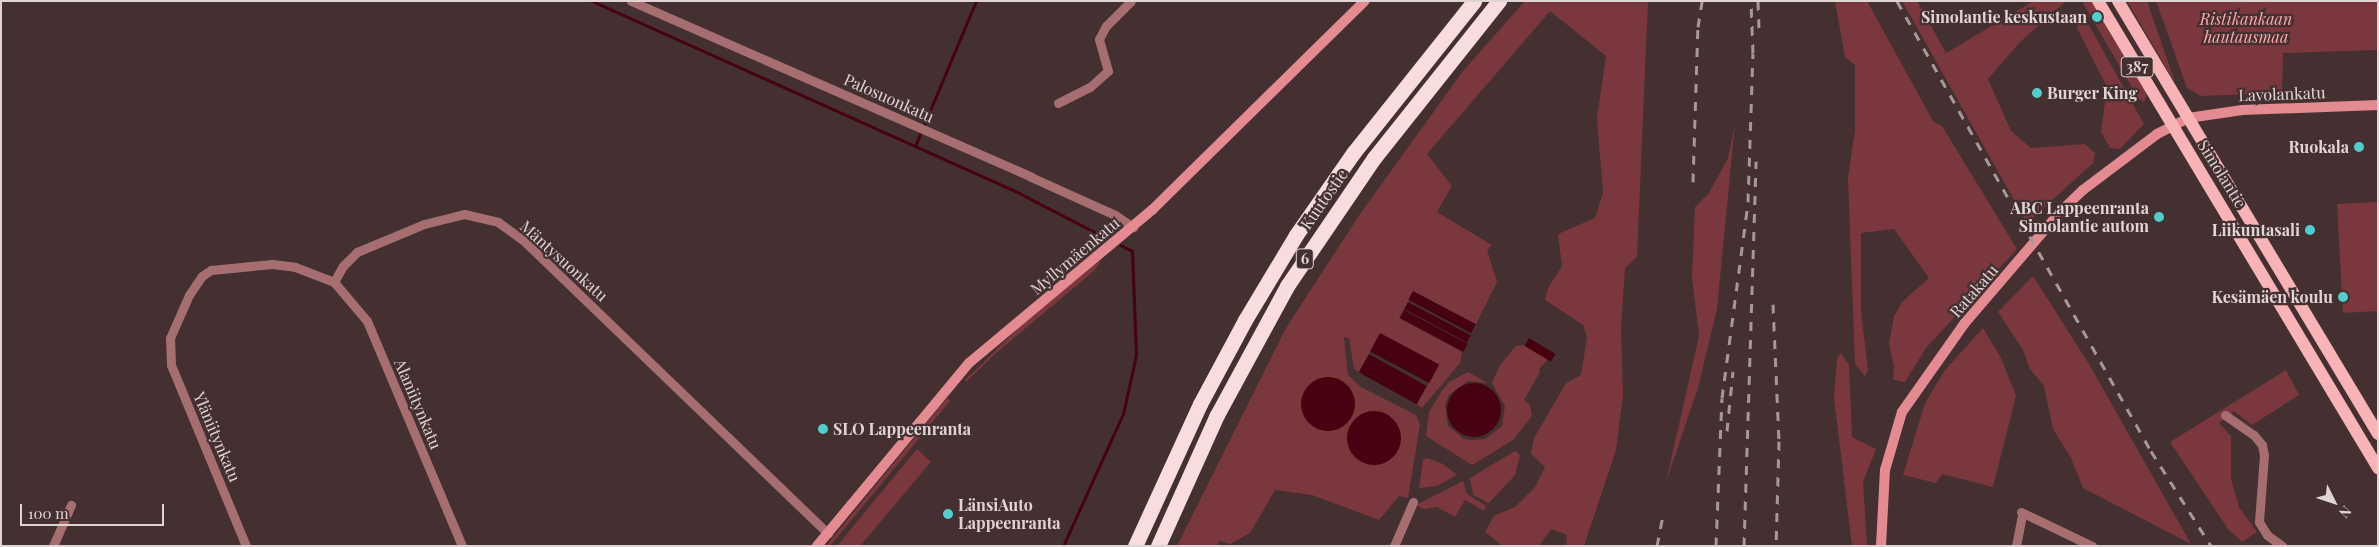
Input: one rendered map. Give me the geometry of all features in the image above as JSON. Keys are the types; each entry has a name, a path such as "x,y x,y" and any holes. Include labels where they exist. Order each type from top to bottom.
{"highway":[{"name":"Kuutostie","path":"1135,546 1200,404 1245,320 1296,235 1360,145 1474,1"},
{"name":"Kuutostie","path":"1158,546 1217,415 1287,286 1374,158 1499,1"}],"main road":[{"name":"Myllymäenkatu","path":"817,546 969,363 1133,227 1366,1"},
{"name":"Simolantie","path":"2098,1 2378,468"},
{"name":"Simolantie","path":"2118,1 2378,434"},
{"name":"Lavolankatu","path":"2188,118 2242,110 2378,105"},
{"name":"Ratakatu","path":"1881,546 1885,470 1892,438 1912,394 1964,324 2059,213 2110,167 2172,126 2188,118"}],"street":[{"name":"Palosuonkatu","path":"631,1 1040,181 1115,215 1133,227"},
{"path":"1058,103 1090,87 1108,71 1099,40 1106,26 1132,1"},
{"name":"Mäntysuonkatu","path":"334,282 343,266 357,252 424,224 464,214 498,222 524,241 828,534"},
{"name":"Yläniitynkatu","path":"246,546 171,365 170,338 189,295 202,276 211,270 272,264 295,267 334,282"},
{"name":"Alaniitynkatu","path":"334,282 367,321 462,546"},
{"path":"2225,415 2254,436 2262,445 2259,522 2267,535 2282,546"},
{"path":"1394,546 1414,502"},
{"path":"53,546 71,505"},
{"path":"2016,546 2021,513 2067,532 2092,546"}],"green space":[{"path":"1525,1 1648,1 1637,257 1625,268 1621,328 1623,395 1616,450 1584,546 1566,546 1567,535 1551,529 1539,546 1503,546 1485,532 1494,516 1515,507 1535,487 1545,467 1531,454 1534,438 1566,383 1581,375 1587,337 1583,325 1545,300 1548,288 1562,266 1558,234 1595,218 1603,193 1597,118 1606,56 1550,11 1427,154 1452,186 1437,212 1492,245 1487,250 1497,282 1476,324 1414,292 1399,318 1462,352 1460,363 1422,408 1417,404 1438,366 1380,334 1359,372 1354,369 1349,338 1344,337 1348,375 1361,387 1416,415 1420,425 1408,498 1399,496 1379,520 1312,495 1275,490 1250,533 1230,544 1219,541 1217,546 1177,546 1286,328 1360,214 1463,71"},
{"path":"1835,1 1867,1 1933,121 1942,126 2017,249 1926,348 1905,382 1893,380 1894,366 1889,344 1894,316 1903,301 1929,278 1894,229 1861,233 1861,311 1868,370 1865,376 1855,364 1848,178 1855,130 1855,65 1845,57"},
{"path":"1902,1 1917,1 1946,53 2034,1 2066,1 2020,42 1988,79 2011,131 2031,148 2085,144 2095,153 2093,163 2027,223"},
{"path":"2091,1 2147,94 2144,102 2139,99 2085,7 2083,2"},
{"path":"2127,1 2147,1 2175,82 2168,71"},
{"name":"Ristikankaan hautausmaa","path":"2156,1 2378,1 2378,50 2283,53 2282,93 2201,96 2187,88"},
{"path":"2081,11 2144,124 2120,149 2110,148 2101,132 2107,87 2077,28"},
{"path":"1735,123 1717,309 1698,388 1666,482 1699,336 1692,278 1695,207 1709,193 1728,158"},
{"path":"2378,202 2378,311 2343,313 2337,204"},
{"path":"1102,259 1094,271 996,353 967,381 965,380 1029,318"},
{"path":"2033,276 2089,364 2191,544 2083,488 2071,458 2053,429 2044,386 2030,369 2023,350 1998,312"},
{"path":"1983,328 2001,358 2016,396 1993,487 1942,474 1936,483 1903,475 1925,403 1945,370"},
{"path":"1524,345 1548,359 1539,369 1540,372 1524,400 1530,405 1532,416 1513,440 1472,465 1426,436 1429,412 1441,392 1449,382 1468,372 1488,383 1468,381 1449,395 1445,405 1448,426 1464,439 1472,440 1485,439 1502,426 1505,406 1492,383 1500,365 1516,346"},
{"path":"1841,353 1849,365 1852,437 1876,449 1863,482 1867,546 1852,546 1834,398 1837,359"},
{"path":"2286,370 2299,395 2252,425 2234,411 2219,423 2231,436 2231,479 2239,507 2257,532 2242,542 2228,529 2170,442"},
{"path":"947,398 950,401 830,546 826,546"},
{"path":"917,449 931,462 860,546 837,546"},
{"path":"1515,451 1520,455 1515,475 1489,503 1473,495 1470,478"},
{"path":"1427,458 1443,464 1457,475 1437,486 1419,488 1423,460"},
{"path":"1463,481 1467,494 1486,506 1484,511 1465,500 1455,517 1437,507 1423,509 1416,505"}],"shaded area":[{"path":"1413,291 1476,324 1471,333 1408,300"},
{"path":"1408,302 1471,335 1467,342 1404,309"},
{"path":"1404,310 1468,344 1463,352 1400,318"},
{"path":"1380,333 1439,364 1429,383 1370,352"},
{"path":"1529,338 1556,354 1551,362 1524,346"},
{"path":"1369,354 1427,386 1417,404 1359,372"},
{"path":"1328,377 1338,379 1347,385 1353,394 1355,404 1353,414 1347,423 1338,429 1328,431 1318,429 1309,423 1303,414 1301,404 1303,394 1309,385 1318,379"},
{"path":"1474,383 1484,385 1493,391 1499,400 1501,410 1499,420 1493,429 1484,435 1474,437 1464,435 1455,429 1449,420 1447,410 1449,400 1455,391 1464,385"},
{"path":"1374,411 1384,413 1393,419 1399,428 1401,438 1399,448 1393,457 1384,463 1374,465 1364,463 1355,457 1349,448 1347,438 1349,428 1355,419 1364,413"}],"waterway":[{"path":"592,1 1019,193 1104,237"},
{"path":"915,146 976,1"},
{"path":"1063,546 1123,414 1136,355 1132,251 1120,245"}],"railway":[{"path":"1693,182 1698,27 1702,1"},
{"path":"1716,546 1722,398 1748,202 1753,53 1751,1"},
{"path":"1758,1 1759,31"},
{"path":"1897,1 2151,451 2211,546"},
{"path":"1744,546 1756,161"},
{"path":"1773,304 1779,441 1776,546"},
{"path":"1727,431 1733,371"},
{"path":"1657,546 1663,516"}],"place":[{"name":"Simolantie keskustaan","path":"2097,17"},
{"name":"Burger King","path":"2037,93"},
{"name":"Ruokala","path":"2359,147"},
{"name":"ABC Lappeenranta Simolantie autom","path":"2159,217"},
{"name":"Liikuntasali","path":"2310,230"},
{"name":"Kesämäen koulu","path":"2343,297"},
{"name":"SLO Lappeenranta","path":"823,429"},
{"name":"LänsiAuto Lappeenranta","path":"948,514"}]}
